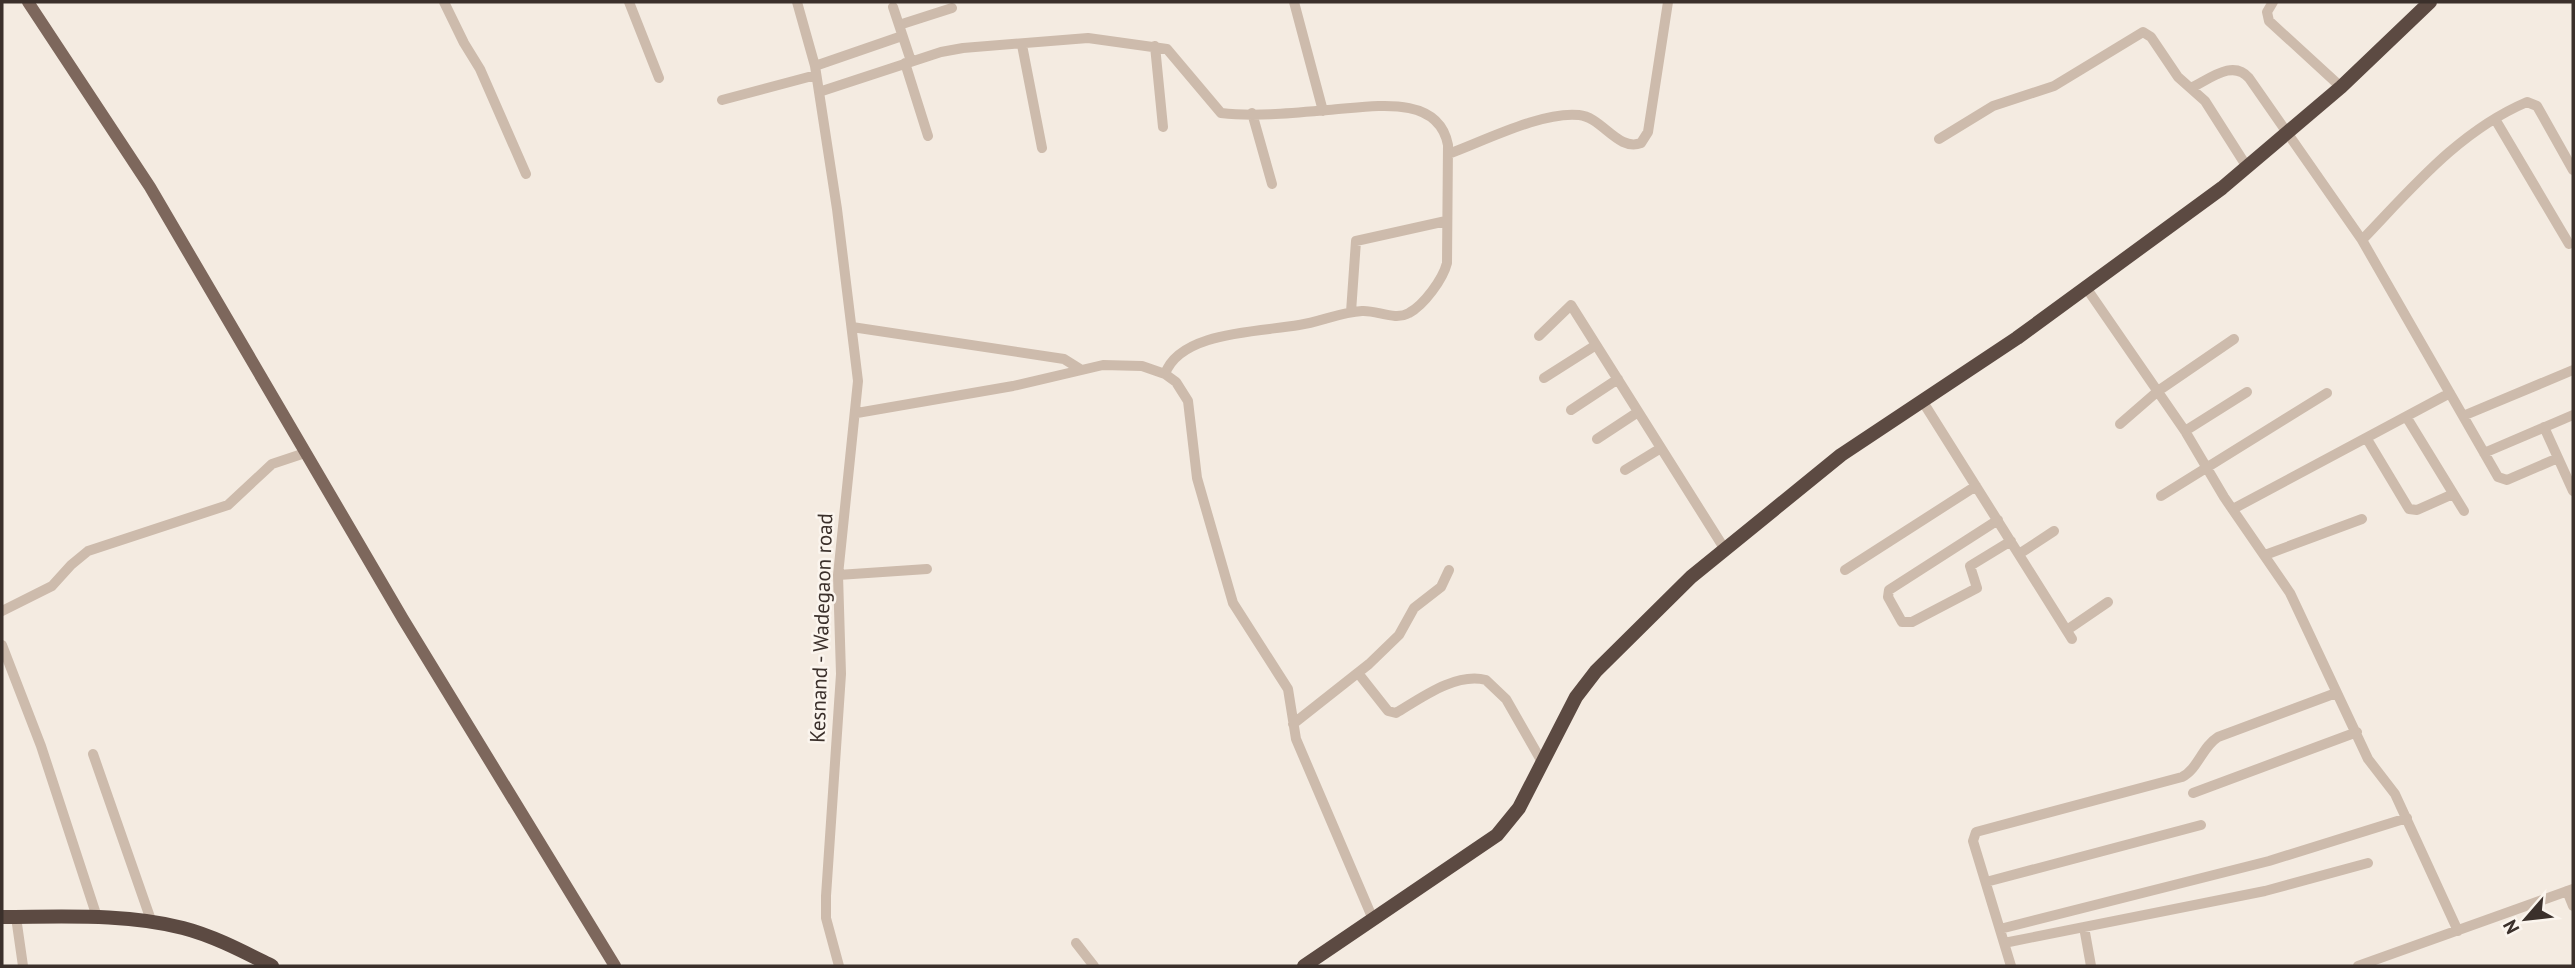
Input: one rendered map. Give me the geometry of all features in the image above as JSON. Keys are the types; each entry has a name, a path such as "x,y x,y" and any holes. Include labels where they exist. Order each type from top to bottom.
{"highway":[{"path":"1304,966 1372,917 1497,835 1519,808 1576,697 1596,671 1683,584 1724,548 1841,455 1923,401 2085,286 2246,167 2288,134 2430,2"},
{"path":"9,917 97,917 152,923 203,934 272,966"}],"main road":[{"path":"28,2 150,187 521,816 615,966"}],"street":[{"path":"444,2 480,69 526,174"},
{"path":"629,2 659,78"},
{"name":"Kesnand - Wadegaon road","path":"797,2 815,70 858,373 857,413 838,575 841,674 826,918 839,966"},
{"path":"1294,2 1324,111"},
{"path":"1448,154 1565,114 1591,117 1622,142 1630,145 1641,143 1648,132 1668,2"},
{"path":"2273,2 2267,12 2269,21 2340,87"},
{"path":"893,7 928,136"},
{"path":"722,100 815,70 953,8"},
{"path":"1939,139 1993,106 2054,86 2084,64 2143,32 2151,37 2178,77 2205,100 2246,167"},
{"path":"818,92 953,49 1088,38 1155,46 1170,52 1217,110 1224,114 1324,111 1378,104 1429,115 1443,128 1448,154 1446,269 1415,309 1396,316 1367,311 1351,312 1310,323 1199,343 1174,356 1165,374"},
{"path":"1022,45 1042,148"},
{"path":"1155,46 1163,127"},
{"path":"2191,88 2231,68 2241,70 2362,240 2498,477 2504,480 2558,458"},
{"path":"2362,240 2451,149 2495,119 2527,102 2534,103 2573,170"},
{"path":"1252,113 1272,184"},
{"path":"2495,119 2569,244"},
{"path":"1351,312 1356,241 1446,221"},
{"path":"2085,286 2185,431 2232,509 2290,593 2331,674 2336,693 2368,759 2391,787 2407,818 2458,931"},
{"path":"1539,337 1571,305 1724,548"},
{"path":"852,327 1064,359 1080,369"},
{"path":"2120,424 2158,391 2234,339"},
{"path":"1544,378 1596,345"},
{"path":"857,413 1013,386 1080,369 1119,364 1142,366 1165,374 1183,391 1188,401 1197,478 1233,603 1288,689 1296,739 1372,917"},
{"path":"2463,416 2573,370"},
{"path":"1571,410 1618,379"},
{"path":"2185,431 2247,392"},
{"path":"2161,496 2327,393"},
{"path":"2232,509 2450,393"},
{"path":"1923,401 2070,635 2108,602"},
{"path":"1597,439 1638,412"},
{"path":"2484,453 2573,415"},
{"path":"2407,418 2464,511"},
{"path":"2544,428 2558,458 2569,471 2573,491"},
{"path":"2367,439 2409,509 2417,510 2453,494"},
{"path":"1625,470 1661,448"},
{"path":"2,611 52,586 88,551 228,505 272,464 305,453"},
{"path":"1845,570 1976,486"},
{"path":"2265,555 2362,519"},
{"path":"1998,520 1889,590 1888,597 1902,622 1912,622 1977,587 1970,566 2011,541"},
{"path":"2019,554 2054,531"},
{"path":"838,575 927,569"},
{"path":"1293,724 1358,673 1399,635 1414,608 1438,590 1449,570"},
{"path":"2,645 41,746 97,917"},
{"path":"1358,673 1388,711 1396,713 1438,690 1467,679 1486,680 1506,699 1542,762"},
{"path":"2011,966 1973,841 1976,832 2182,777 2189,773 2208,745 2218,737 2336,693"},
{"path":"2193,793 2357,732"},
{"path":"93,754 152,923"},
{"path":"2000,929 2269,861 2407,818"},
{"path":"1986,882 2201,825"},
{"path":"2004,943 2265,891 2368,863"},
{"path":"2358,966 2570,890 2573,906"},
{"path":"9,917 23,966"},
{"path":"2084,927 2091,966"},
{"path":"1076,943 1094,966"}]}
